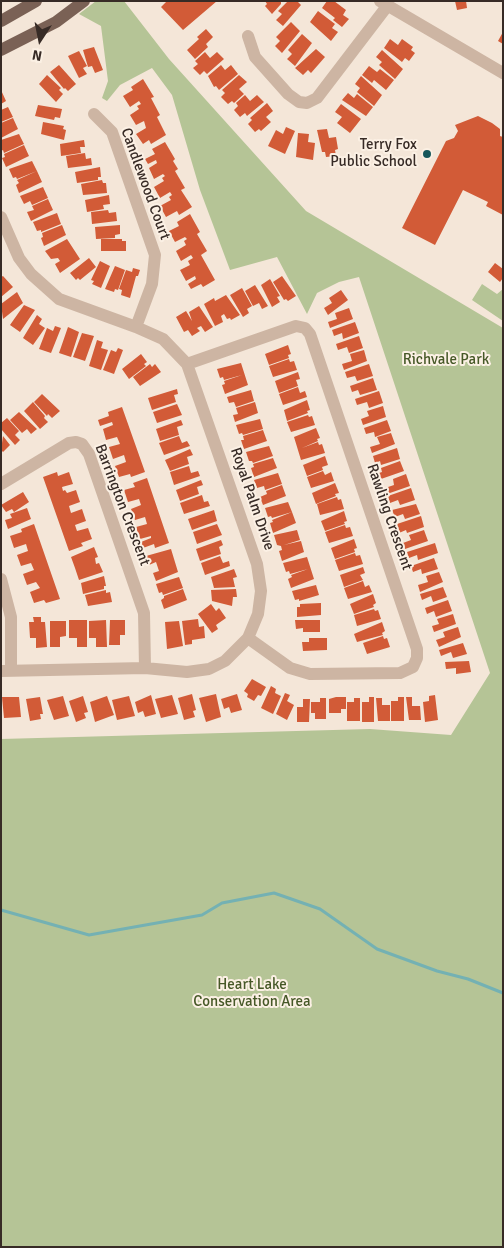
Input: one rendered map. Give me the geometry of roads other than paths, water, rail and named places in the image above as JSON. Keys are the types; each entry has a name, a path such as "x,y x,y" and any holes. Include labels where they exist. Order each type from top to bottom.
{"main road":[{"path":"1,21 36,1"},
{"path":"1,50 56,22 84,1"}],"street":[{"path":"248,36 255,57 288,94 299,102 308,103 317,98 384,3 448,43 503,73"},
{"name":"Candlewood Court","path":"94,114 112,132 155,255 152,284 136,327"},
{"name":"Royal Palm Drive","path":"1,217 18,258 59,299 136,327 163,339 188,364 260,576 260,604 248,638 225,661 208,669 186,672 145,668 6,671"},
{"name":"Rawling Crescent","path":"188,364 296,326 305,328 310,334 417,648 417,658 413,667 400,673 310,674 290,668 248,638"},
{"name":"Barrington Crescent","path":"1,484 65,446 76,442 82,444 88,454 144,613 145,668"},
{"path":"1,579 11,617 6,671"}],"waterway":[{"path":"1,910 89,935 202,915 222,903 274,893 320,909 377,949 437,971 468,979 503,993"}],"place":[{"name":"Terry Fox Public School","path":"427,154"}],"park label":[{"name":"Richvale Park","path":"446,360"},
{"name":"Heart Lake Conservation Area","path":"252,994"}]}
